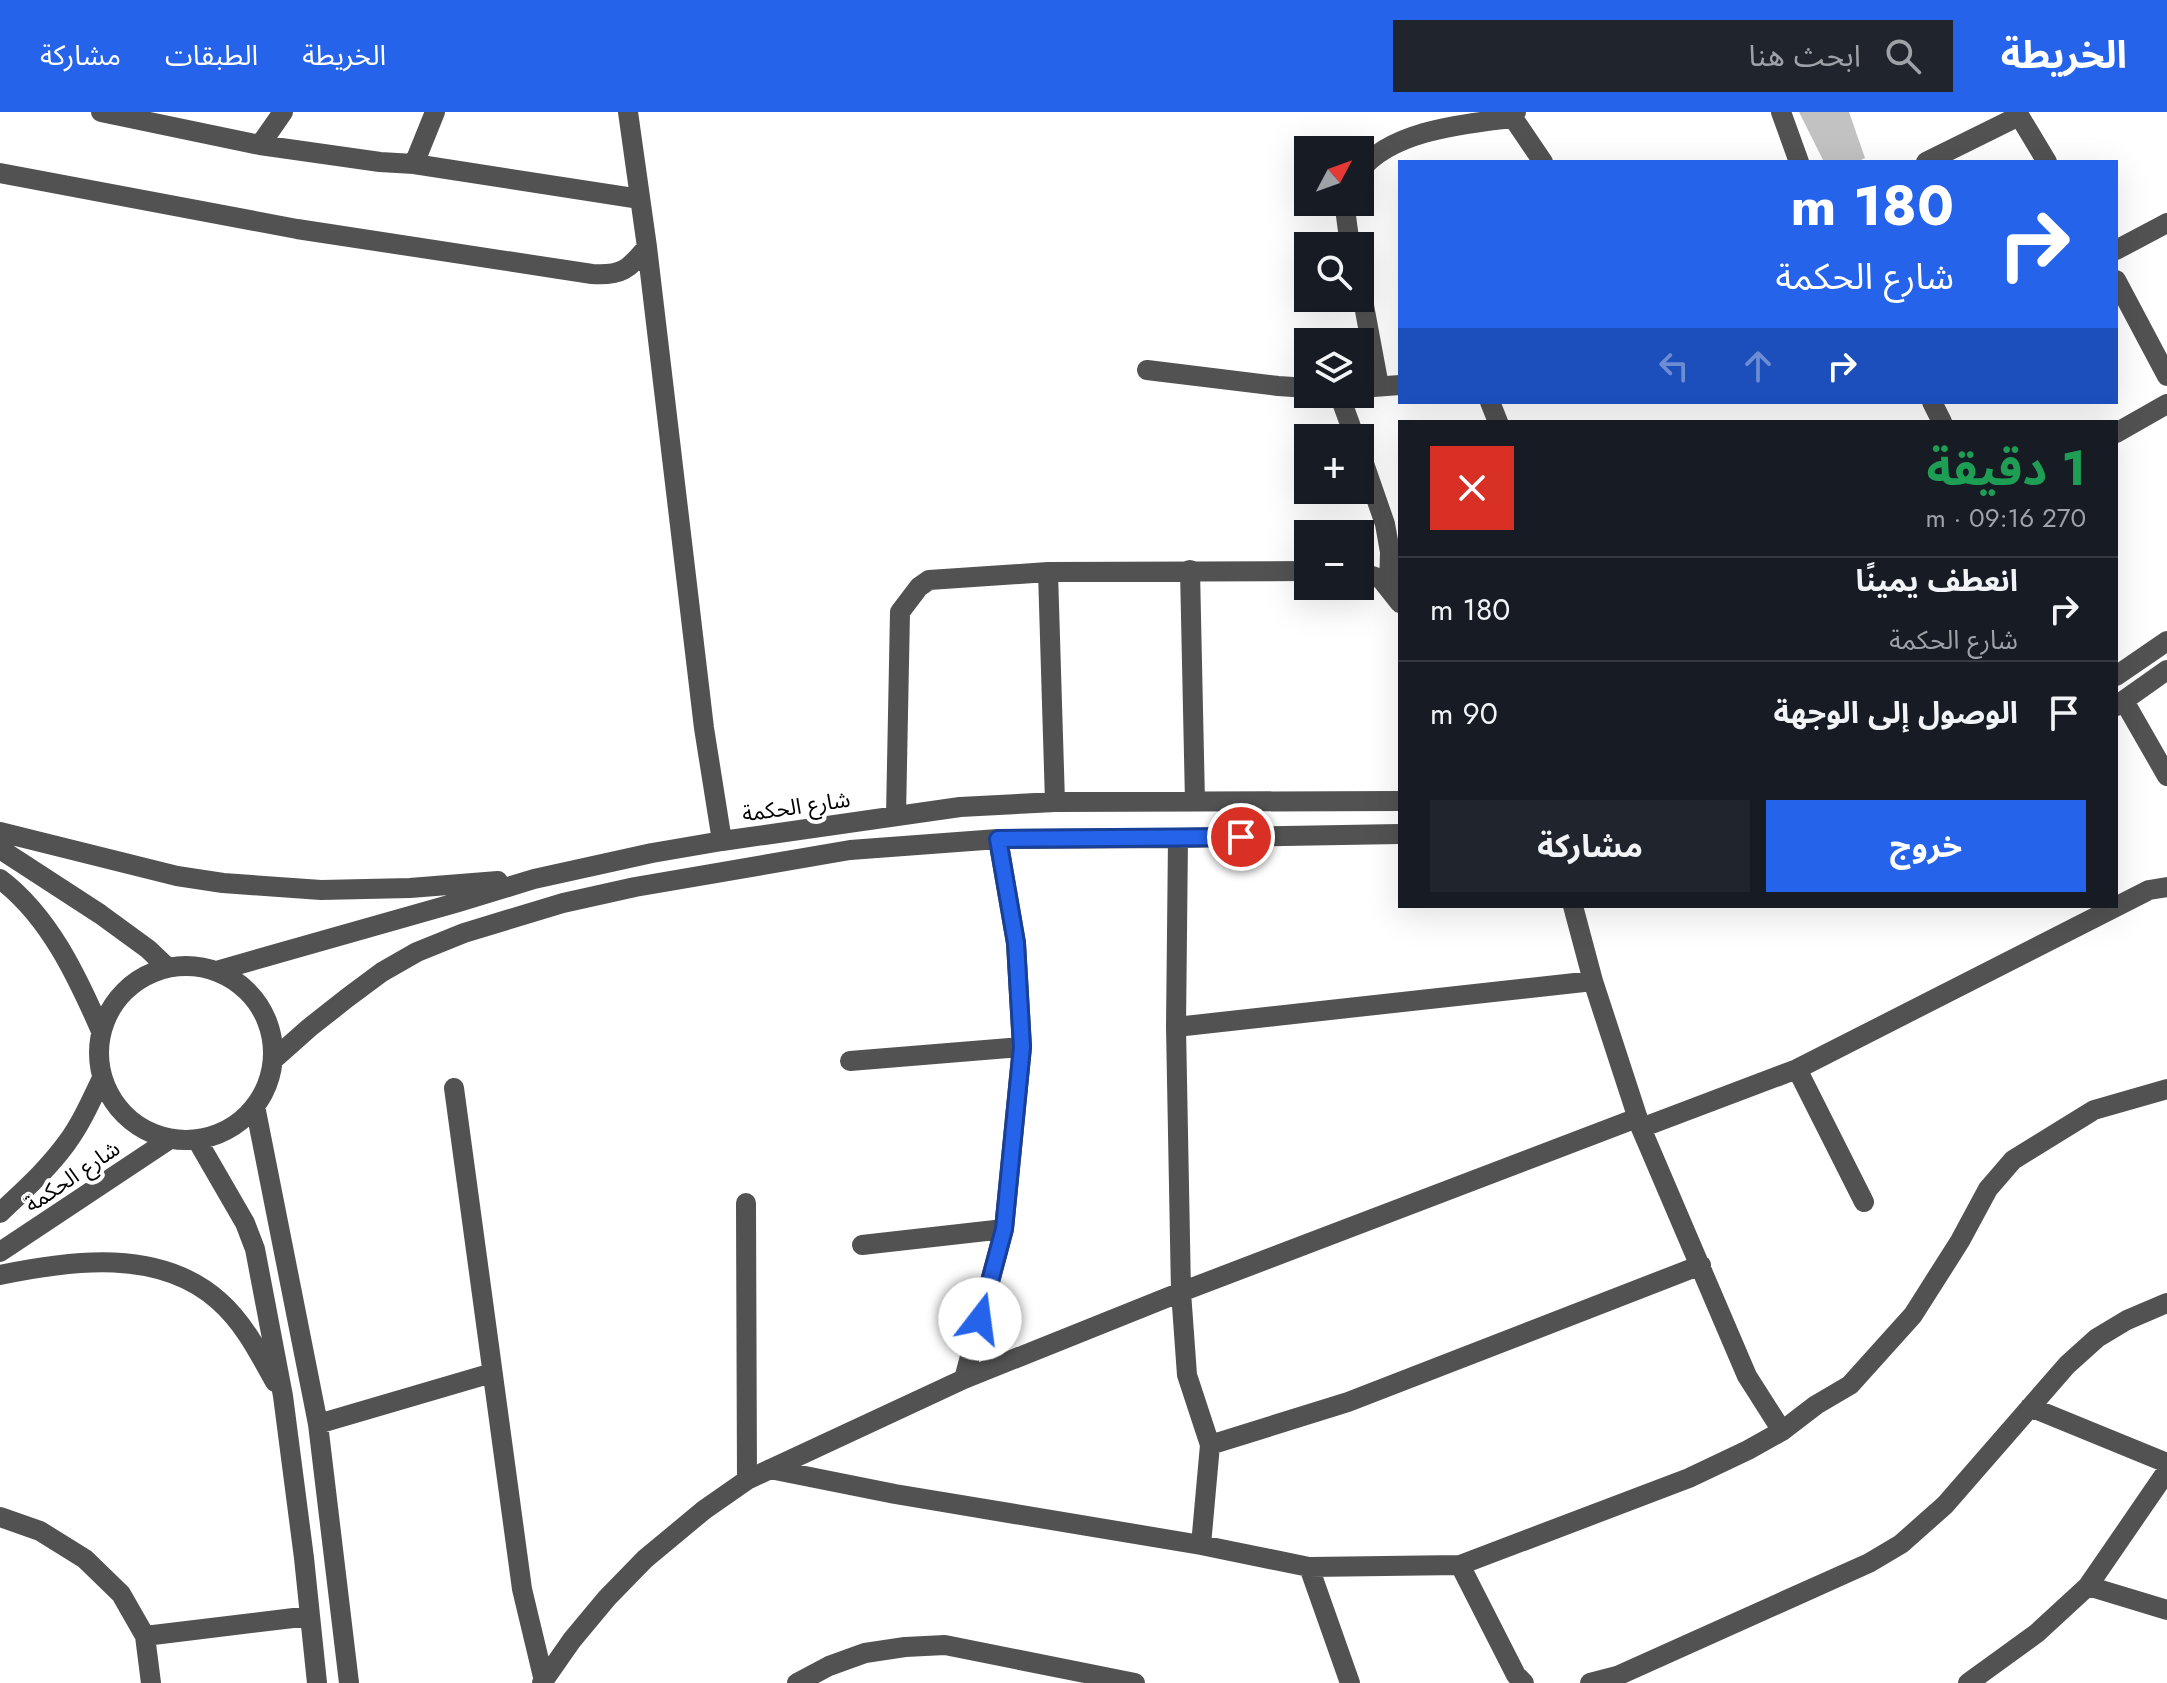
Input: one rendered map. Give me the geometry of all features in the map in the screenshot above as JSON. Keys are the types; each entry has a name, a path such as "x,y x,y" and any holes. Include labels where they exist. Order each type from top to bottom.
{"street":[{"path":"260,145 283,112"},
{"path":"414,164 435,112"},
{"path":"628,112 704,728 722,841"},
{"path":"1781,112 1798,160"},
{"path":"110,113 260,145 414,164 640,199"},
{"path":"1374,158 1390,146 1409,139 1512,114 1542,160"},
{"path":"1930,160 2018,114 2046,160"},
{"path":"0,173 297,229 592,274 611,276 621,272 631,266 647,247"},
{"path":"2118,249 2167,223"},
{"path":"2118,284 2167,376"},
{"path":"1147,370 1294,387"},
{"path":"1374,387 1398,385"},
{"path":"2118,432 2167,404"},
{"path":"1374,492 1385,524 1394,595"},
{"path":"1190,570 1195,802"},
{"path":"896,816 900,612 919,587 929,580 1048,572 1294,571"},
{"path":"1048,572 1055,802"},
{"path":"1374,577 1381,579 1394,595"},
{"path":"2118,675 2167,641"},
{"path":"2167,670 2120,704 2167,776"},
{"name":"شارع الحكمة","path":"216,971 534,879 594,864 722,841 960,807 1055,802 1398,801"},
{"path":"0,832 177,876 223,883 336,889 410,888 534,879"},
{"path":"273,1060 382,972 417,952 464,933 563,903 720,871 850,850 998,839 1398,834"},
{"path":"1178,838 1176,1027 1181,1292 1187,1375 1210,1445 1201,1545"},
{"path":"964,1379 1004,1229 1022,1047 1016,943 998,839"},
{"path":"0,849 100,914 148,949 168,968"},
{"path":"0,879 30,907 54,939 79,981 101,1031"},
{"path":"2118,906 2149,890 2167,887"},
{"path":"1574,908 1593,981 1639,1123 1747,1376 1782,1431"},
{"path":"543,1682 590,1619 645,1559 704,1510 747,1480 964,1379 1181,1292 1639,1123 1797,1069 2114,908"},
{"path":"184,966 216,971 243,988 263,1013 271,1036 273,1060 264,1092 244,1118 231,1128 197,1140 170,1139 154,1135 127,1118 108,1092 99,1062 101,1031 107,1015 125,990 153,972 184,966"},
{"path":"1176,1027 1593,981"},
{"path":"850,1061 1022,1047"},
{"path":"1797,1069 1864,1202"},
{"name":"شارع الحكمة","path":"0,1213 40,1175 67,1143 102,1078"},
{"path":"454,1088 522,1589 543,1682"},
{"path":"770,1469 1309,1567 1460,1565 1689,1478 1782,1431 1816,1405 1850,1385 1913,1315 1960,1241 1988,1189 2013,1160 2094,1110 2167,1089"},
{"path":"255,1106 318,1424 349,1683"},
{"name":"شارع الحكمة","path":"0,1252 170,1139"},
{"path":"197,1140 245,1223 255,1249 283,1396 317,1683"},
{"path":"746,1203 747,1480"},
{"path":"862,1245 1004,1229"},
{"path":"0,1275 92,1262 151,1267 178,1276 202,1288 237,1320 252,1340 283,1396"},
{"path":"1210,1445 1348,1402 1701,1265"},
{"path":"1590,1683 1617,1676 1799,1595 1869,1563 1901,1544 1945,1505 2067,1365 2097,1338 2127,1320 2167,1303"},
{"path":"318,1424 492,1373"},
{"path":"2030,1407 2167,1463"},
{"path":"1968,1683 2037,1633 2088,1586 2167,1471"},
{"path":"0,1517 40,1531 85,1559 121,1594 145,1636 151,1683"},
{"path":"1460,1565 1516,1675 1524,1683"},
{"path":"1309,1567 1350,1683"},
{"path":"2088,1586 2167,1610"},
{"path":"145,1636 310,1616"},
{"path":"797,1683 829,1666 865,1653 945,1645 1135,1683"}],"building":[{"path":"1799,112 1849,112 1865,158 1823,160"}],"route":[{"path":"980,1319 1004,1229 1022,1047 1016,943 998,839 1241,837"}]}
